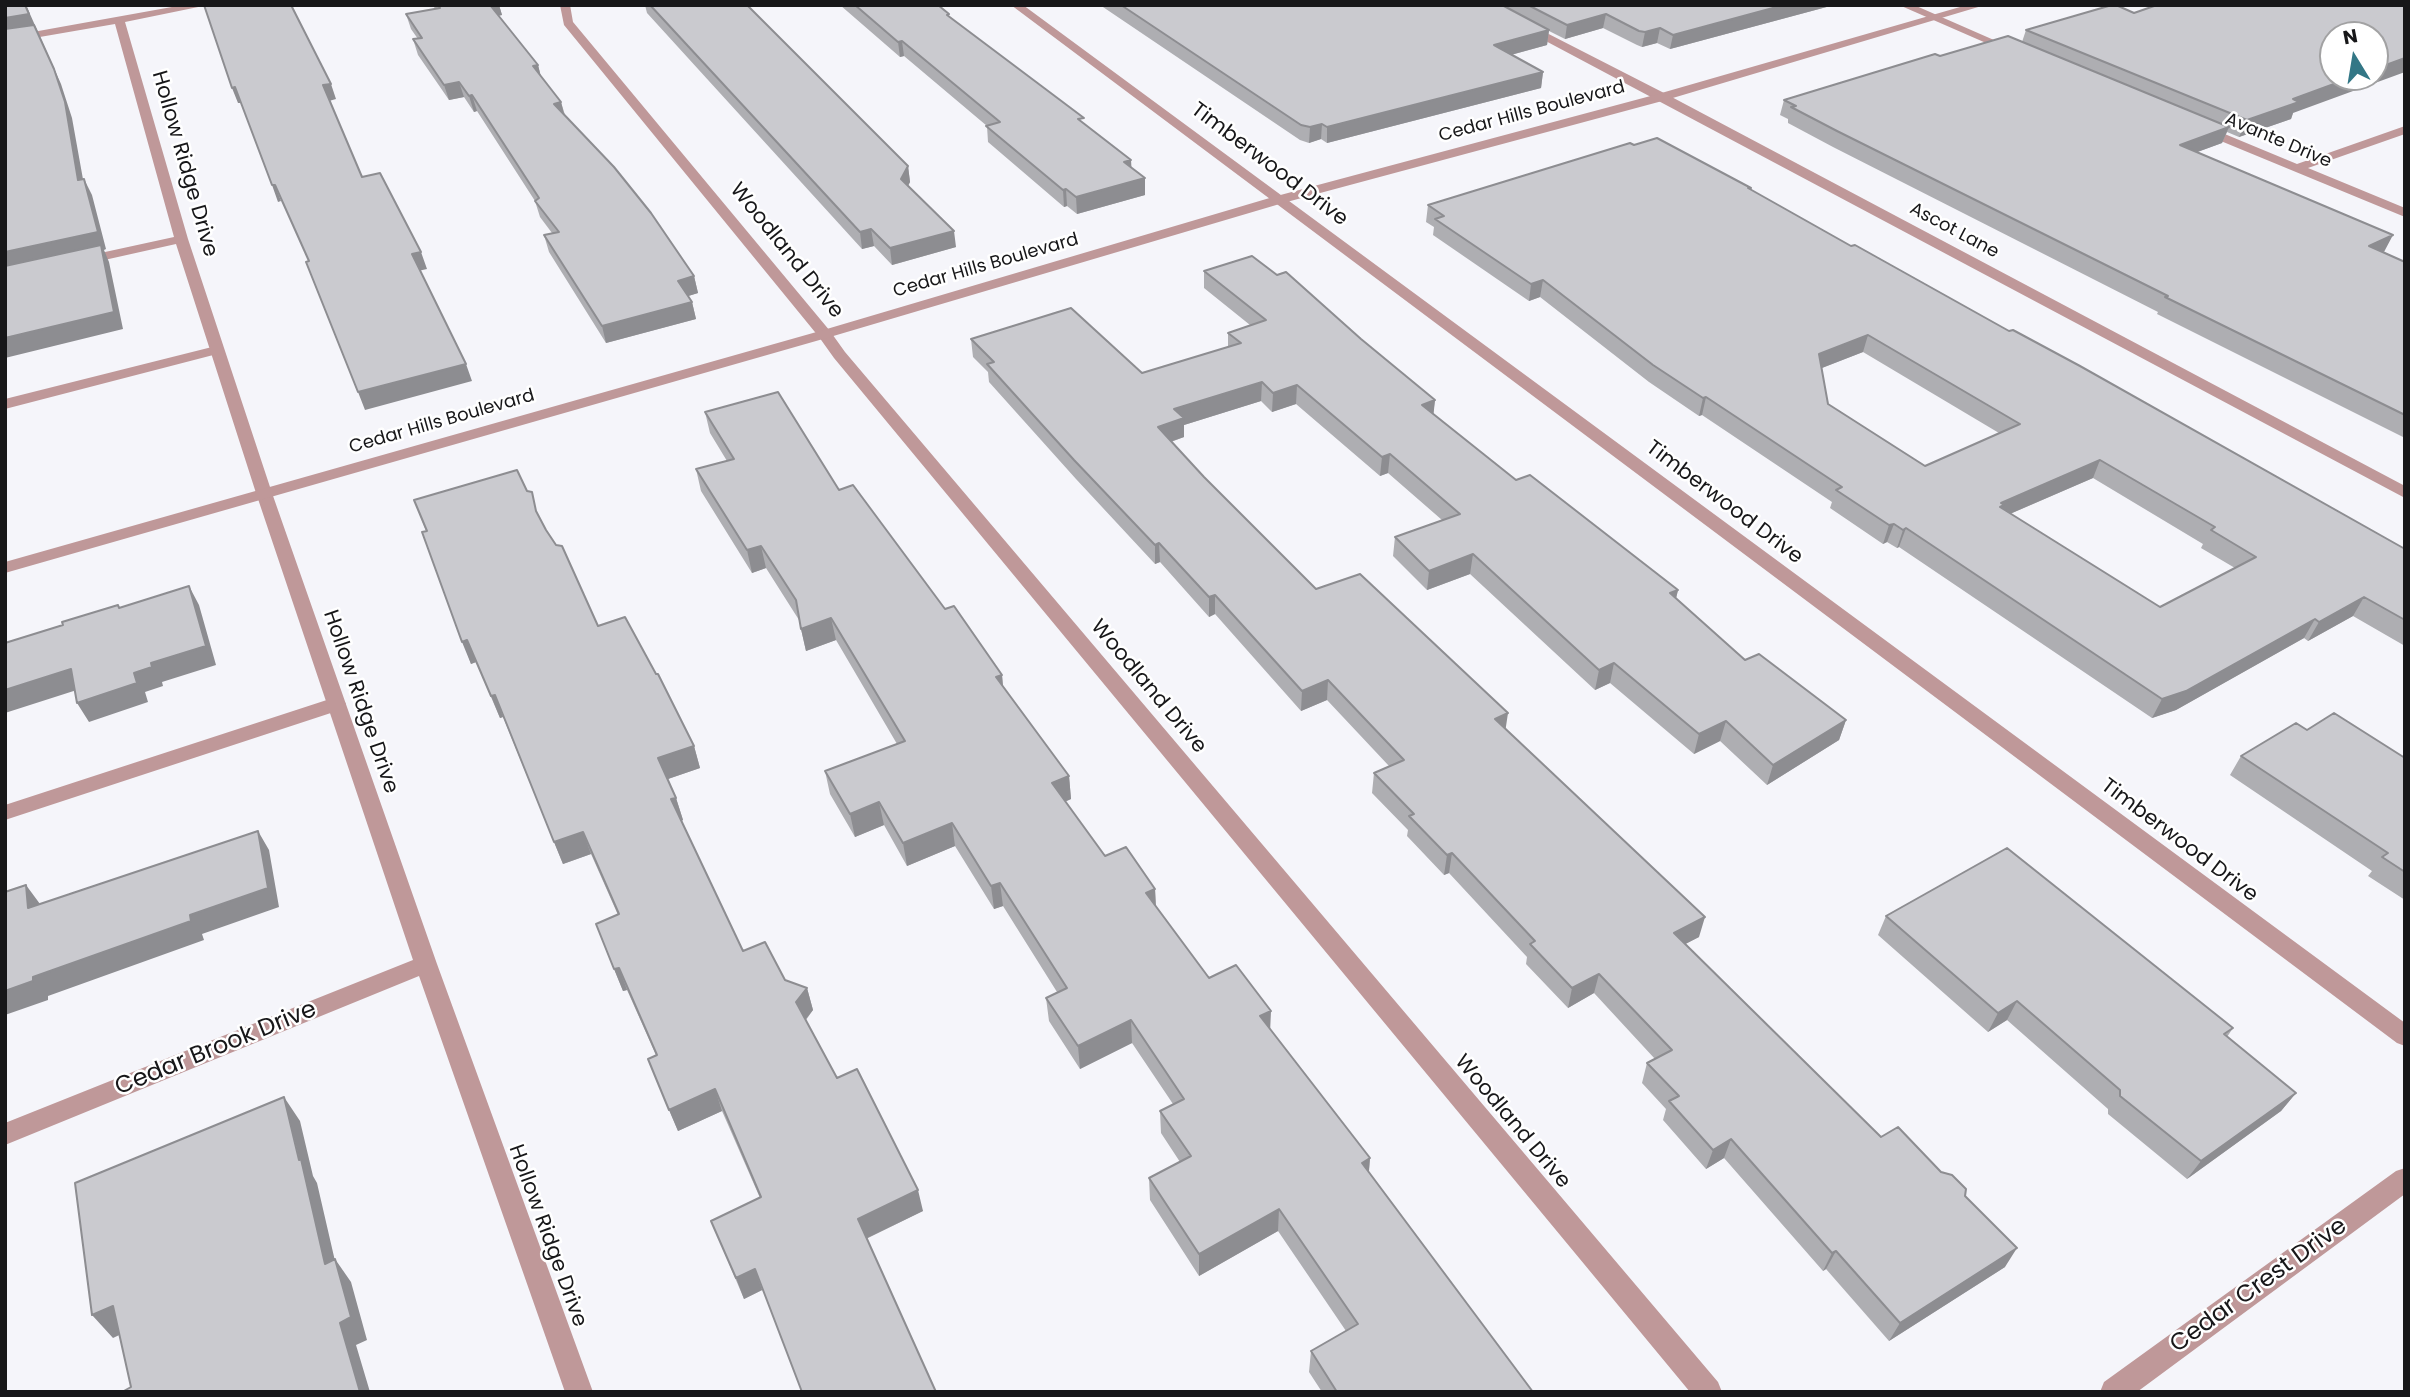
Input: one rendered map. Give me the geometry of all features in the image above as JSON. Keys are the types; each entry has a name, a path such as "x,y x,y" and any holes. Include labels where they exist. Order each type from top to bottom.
{"street":[{"path":"5,40 203,5"},
{"name":"Woodland Drive","path":"565,5 568,23 825,334 839,355 1708,1392"},
{"name":"Timberwood Drive","path":"1017,5 2405,1036"},
{"name":"Ascot Lane","path":"1483,5 1662,97 2405,493"},
{"path":"1904,5 2022,54"},
{"name":"Cedar Hills Boulevard","path":"5,568 825,334 1278,200 1662,97 1980,5"},
{"name":"Hollow Ridge Drive","path":"119,20 181,239 216,350 426,964 579,1392"},
{"name":"Avante Drive","path":"2185,121 2405,213"},
{"path":"2297,168 2405,130"},
{"path":"73,263 181,239"},
{"path":"5,404 216,350"},
{"path":"5,813 336,704"},
{"name":"Cedar Brook Drive","path":"5,1134 426,964"},
{"name":"Cedar Crest Drive","path":"2114,1392 2405,1179"}],"building":[{"path":"5,5 25,5 29,14 5,18"},
{"path":"204,5 291,5 331,84 323,85 362,177 380,173 421,252 412,254 466,364 358,392 306,262 309,261 275,185 272,185 235,87 232,88"},
{"path":"438,5 490,5 538,65 533,66 561,102 554,104 614,167 651,213 694,276 678,281 692,302 602,326 544,235 559,232 535,201 539,198 472,95 469,96 459,82 444,85 413,39 422,38 406,14 440,8"},
{"path":"650,5 747,5 908,166 901,179 954,231 890,248 871,229 860,232"},
{"path":"855,5 938,5 949,14 947,15 1084,118 1078,119 1131,160 1124,162 1145,178 1076,197 1066,189 1063,190 986,126 1000,122"},
{"path":"1121,5 1502,5 1549,30 1494,45 1543,72 1327,127 1322,124 1310,127 1301,125"},
{"path":"1528,5 1784,5 1673,35 1660,28 1639,31 1606,14 1567,25"},
{"path":"2112,5 2134,13 2157,5 2405,5 2405,58 2389,64 2389,21 2319,21 2319,89 2293,99 2299,102 2247,120 2026,30"},
{"path":"34,25 54,69 65,102 78,180 84,179 98,232 5,252 5,29"},
{"path":"2008,36 2229,127 2180,145 2393,235 2369,246 2405,262 2405,415 1837,131 1791,107 1796,106 1784,100 1935,54 1940,56"},
{"path":"1657,138 1851,246 1855,245 2009,331 2013,330 2080,366 2405,549 2405,620 2364,597 2319,622 2315,619 2186,691 2162,699 1906,528 1903,530 1894,524 1889,525 1836,490 1842,487 1653,365 1543,280 1531,284 1435,219 1444,216 1428,205 1630,143 1634,145","holes":["1868,335 2020,424 1925,466 1828,404 1819,354","2100,460 2215,527 2211,530 2256,557 2160,607 2000,507 2004,505 2001,503"]},
{"path":"101,245 114,312 5,338 5,266"},
{"path":"1252,256 1277,275 1286,272 1435,400 1422,405 1516,480 1530,475 1678,590 1670,593 1745,660 1759,654 1846,720 1773,765 1726,721 1699,734 1614,663 1599,670 1473,554 1429,571 1395,537 1460,514 1390,454 1382,457 1297,385 1273,393 1262,382 1174,409 1184,418 1158,427 1316,589 1360,574 1508,713 1495,719 1705,917 1674,933 1881,1137 1898,1127 1941,1172 1952,1175 1966,1189 1965,1196 2017,1248 1900,1323 1836,1251 1832,1253 1731,1139 1713,1150 1669,1101 1679,1096 1647,1063 1672,1050 1599,974 1572,988 1530,944 1535,941 1452,853 1447,855 1409,816 1414,814 1374,773 1404,760 1328,680 1302,691 1215,595 1209,597 1159,543 1155,545 1074,460 987,364 994,362 971,339 1071,308 1142,373 1241,343 1228,333 1266,320 1204,271"},
{"path":"778,392 839,490 853,485 945,609 954,606 1002,675 996,677 1069,776 1052,783 1105,856 1126,847 1155,889 1146,893 1209,978 1236,965 1271,1011 1260,1016 1370,1158 1362,1163 1533,1392 1337,1392 1311,1351 1358,1324 1279,1209 1199,1254 1149,1178 1191,1156 1160,1111 1184,1099 1131,1020 1078,1046 1046,998 1067,988 1000,883 991,886 952,823 903,843 879,802 850,814 825,771 905,741 831,618 801,629 796,600 761,546 747,550 696,469 734,459 705,412"},
{"path":"517,470 527,491 532,492 536,511 546,530 556,545 562,546 598,626 625,617 658,674 694,746 658,758 676,798 671,799 743,951 765,942 785,980 807,988 796,1002 837,1078 857,1069 918,1190 858,1219 936,1392 802,1392 755,1269 736,1278 711,1221 761,1197 715,1089 669,1110 648,1059 657,1055 619,968 614,969 596,924 619,914 583,832 554,842 495,695 491,696 467,640 462,642 422,532 427,531 414,500"},
{"path":"189,586 206,646 151,663 152,667 134,673 137,683 77,703 71,669 5,690 5,643 63,625 62,622"},
{"path":"2334,713 2405,758 2405,872 2382,857 2388,853 2241,756 2296,723 2307,730"},
{"path":"258,831 268,888 190,915 191,921 33,977 33,981 5,991 5,892 26,885 28,908"},
{"path":"2007,848 2233,1028 2224,1034 2296,1093 2201,1161 2120,1096 2120,1090 2017,1001 1998,1013 1886,916"},
{"path":"284,1097 325,1264 335,1259 351,1317 340,1323 360,1392 122,1392 131,1387 113,1306 92,1315 75,1183"}]}
